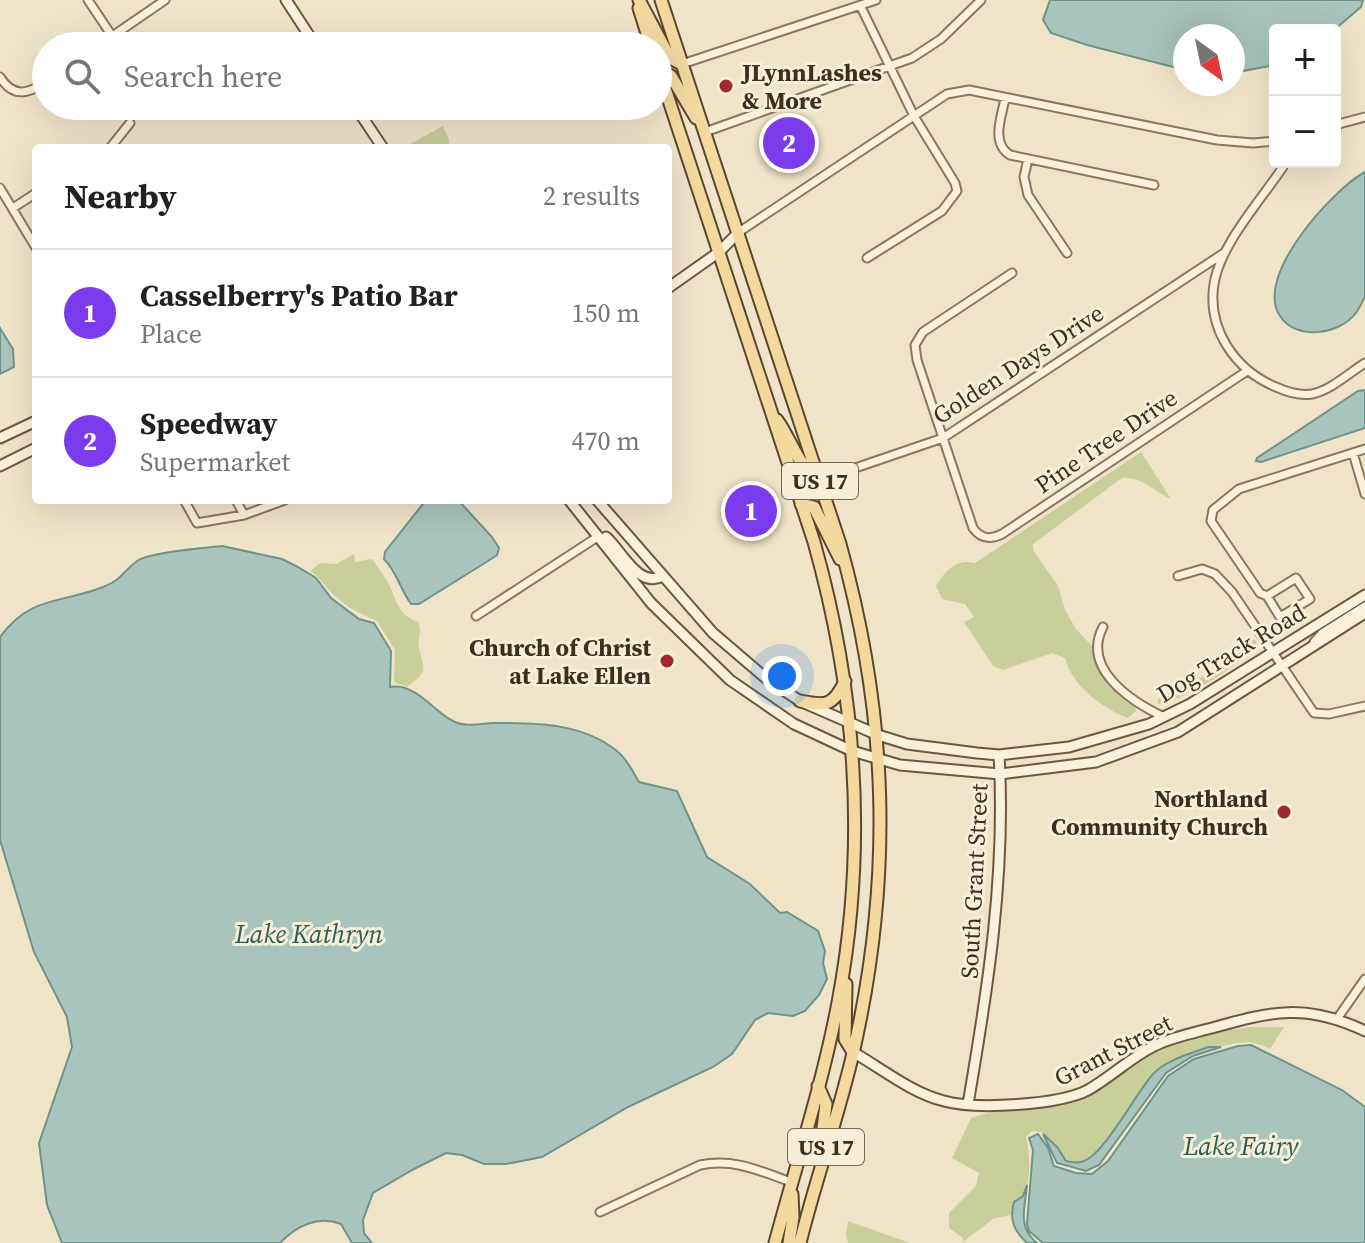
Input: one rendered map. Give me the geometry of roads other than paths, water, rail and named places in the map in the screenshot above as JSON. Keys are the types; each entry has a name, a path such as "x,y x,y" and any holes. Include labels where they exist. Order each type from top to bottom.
{"main road":[{"path":"286,0 307,32"},
{"path":"637,0 647,32"},
{"path":"637,0 655,32"},
{"name":"US 17","path":"661,0 672,32"},
{"name":"US 17","path":"672,34 820,480 849,577 868,666 878,735 881,817 877,896 868,977 853,1052 800,1243"},
{"path":"672,59 682,64"},
{"path":"672,78 705,132"},
{"name":"US 17","path":"672,111 825,583 851,724 854,862 845,959 836,1013 775,1243"},
{"path":"364,120 380,144"},
{"path":"672,285 719,252 739,232"},
{"path":"771,414 790,438 805,469 820,480"},
{"path":"0,438 32,423"},
{"path":"0,466 32,450"},
{"path":"572,504 599,536 611,542 642,577 655,580 663,576"},
{"name":"Dog Track Road","path":"600,504 713,633 738,656 800,701 878,735 907,744 999,755 1069,747 1135,729 1164,717 1365,595"},
{"path":"801,504 809,504 817,511 849,577"},
{"name":"Dog Track Road","path":"599,536 651,603 730,680 794,724 852,751 900,765 1000,774 1096,762 1178,732 1365,613"},
{"path":"800,701 822,705 831,701 839,694 845,681"},
{"name":"South Grant Street","path":"968,1104 988,990 997,911 999,755"},
{"path":"845,959 845,1039 853,1052"},
{"name":"Grant Street","path":"853,1052 930,1097 947,1102 1060,1101 1087,1090 1164,1041 1261,1014 1291,1012 1337,1019 1365,1031"},
{"path":"818,1086 826,1104 819,1173"},
{"path":"789,1243 793,1217 791,1182"}],"street":[{"path":"88,0 109,32"},
{"path":"118,32 165,0"},
{"path":"682,64 876,0"},
{"path":"705,132 912,58 941,39 981,0"},
{"path":"861,7 914,116 955,183 955,196 942,211 867,258"},
{"path":"0,77 13,91 27,93 32,90"},
{"path":"739,232 947,94 959,91 969,90 1217,140 1269,142"},
{"path":"1005,99 999,143 1003,151 1154,185"},
{"path":"1341,123 1365,117"},
{"path":"113,144 130,123"},
{"path":"1028,159 1024,177 1028,195 1067,253"},
{"path":"1282,168 1224,253 1214,285 1215,318 1225,343 1247,371 1282,390 1299,394 1312,394 1325,389 1365,363"},
{"path":"0,188 32,241"},
{"path":"13,208 32,196"},
{"name":"Golden Days Drive","path":"820,480 943,438 1224,253"},
{"path":"943,438 917,360 915,345 923,332 1012,273"},
{"name":"Pine Tree Drive","path":"943,438 973,528 985,538 993,538 1247,371"},
{"path":"1267,596 1296,578 1310,599 1280,617 1211,521 1213,510 1239,489 1365,449"},
{"path":"1353,453 1365,494"},
{"path":"186,504 197,523 244,515 274,504"},
{"path":"238,504 244,515"},
{"path":"476,616 599,536"},
{"path":"1178,576 1202,569 1215,574 1247,611 1314,713 1329,714 1365,706"},
{"path":"1307,650 1322,633 1365,606"},
{"path":"1103,627 1098,642 1100,654 1103,665 1119,690 1136,703 1164,717"},
{"path":"1337,1019 1365,979"},
{"path":"600,1212 700,1165 715,1162 739,1163 791,1182"}],"water":[{"path":"1050,0 1363,0 1361,7 1341,24 1269,24 1269,66 1245,71 1245,24 1173,24 1173,67 1051,33 1043,20"},
{"path":"1365,172 1365,297 1356,313 1339,326 1318,332 1296,329 1280,316 1275,299 1277,279 1300,236 1317,215 1334,196"},
{"path":"0,328 13,349 14,367 0,374"},
{"path":"1365,390 1365,428 1261,462 1256,461 1358,391"},
{"path":"423,504 462,504 499,548 497,555 419,604 411,604 384,559 385,552"},
{"name":"Lake Kathryn","path":"222,546 282,559 316,578 331,598 359,619 374,623 391,651 390,687 416,693 453,721 469,725 543,725 575,730 605,742 618,752 639,782 677,791 707,857 750,884 780,913 787,912 818,931 825,951 823,963 827,979 819,995 805,1011 793,1016 768,1013 755,1020 732,1054 713,1067 628,1107 542,1157 506,1164 484,1164 462,1155 446,1153 414,1169 373,1193 363,1220 364,1233 372,1243 352,1243 341,1224 324,1221 300,1227 280,1243 62,1243 47,1205 39,1143 72,1047 67,1017 34,952 0,840 0,637 12,623 35,607 110,584 143,558"},
{"name":"Lake Fairy","path":"1251,1045 1342,1090 1365,1107 1365,1243 1043,1243 1029,1231 1033,1150 1029,1138 1038,1134 1048,1148 1054,1166 1092,1174 1108,1161 1168,1076 1194,1059"},
{"path":"1208,1047 1221,1047 1193,1056 1166,1073 1099,1165 1086,1171 1057,1163 1043,1134 1066,1161 1084,1161 1111,1135 1158,1069"},
{"path":"1027,1185 1025,1224 1037,1243 1027,1243 1012,1220 1014,1202 1023,1196"}],"place":[{"name":"JLynnLashes & More","path":"726,86"},
{"name":"Speedway","path":"789,143"},
{"name":"Casselberry's Patio Bar","path":"751,511"},
{"name":"Church of Christ at Lake Ellen","path":"667,661"},
{"name":"Northland Community Church","path":"1284,812"}]}
